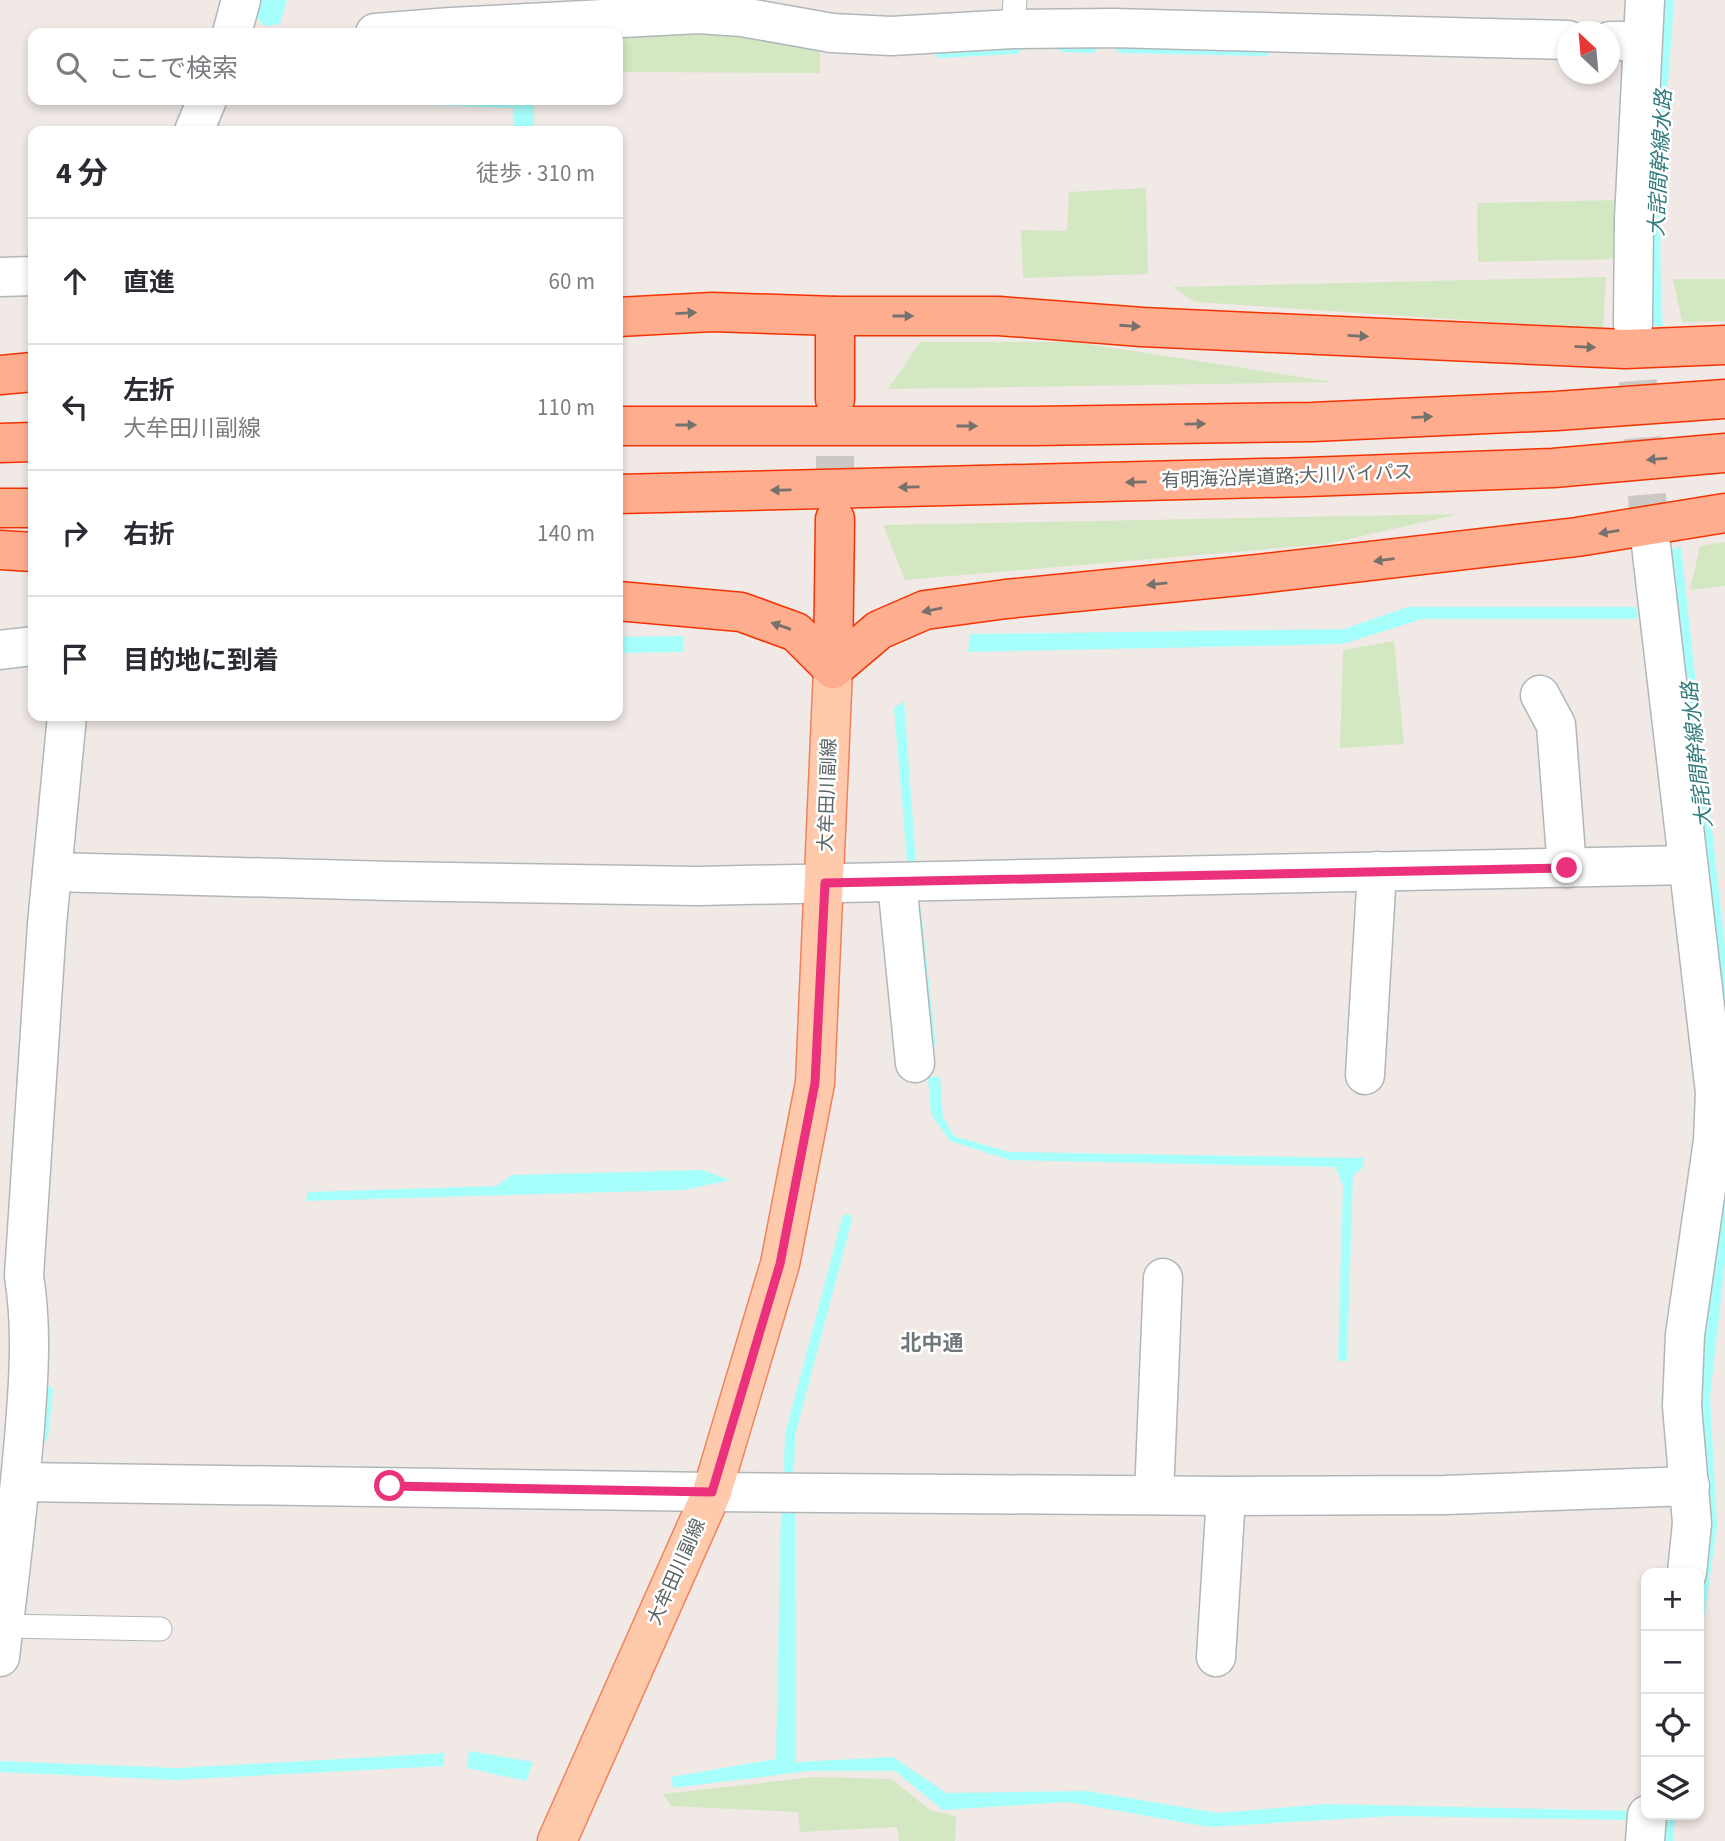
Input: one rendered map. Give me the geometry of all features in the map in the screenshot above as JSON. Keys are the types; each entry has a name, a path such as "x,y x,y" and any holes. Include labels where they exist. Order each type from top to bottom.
{"highway":[{"path":"623,317 712,312 835,316 999,316 1142,327 1625,349 1725,345"},
{"path":"835,316 842,413"},
{"path":"0,375 28,372"},
{"path":"623,426 842,413 1034,426 1312,422 1725,400"},
{"path":"0,443 28,442"},
{"name":"有明海沿岸道路;大川バイパス","path":"623,494 842,504 1307,478 1553,468 1725,453"},
{"path":"833,669 842,504"},
{"path":"0,509 28,508"},
{"path":"833,669 879,630 925,610 1577,537 1725,513"},
{"path":"0,550 28,552"},
{"path":"623,601 741,612 796,632 833,669"}],"main road":[{"name":"大牟田川副線","path":"557,1841 712,1492 780,1264 815,1083 833,669"}],"street":[{"path":"233,28 241,0"},
{"path":"1633,324 1634,219 1626,41 1645,0"},
{"path":"394,28 450,13 699,15 742,17 832,33 891,36 1014,15 1113,14 1557,39"},
{"path":"196,126 205,105"},
{"path":"0,277 28,276"},
{"path":"1651,545 1719,1140 1685,1335 1682,1406 1692,1523 1688,1568"},
{"path":"0,650 28,647"},
{"path":"1540,695 1556,724 1567,868"},
{"path":"2,1641 21,1482 30,1360 30,1312 12,1275 67,721"},
{"path":"52,872 405,882 684,886 1688,865"},
{"path":"1365,1074 1377,871"},
{"path":"897,882 915,1063"},
{"path":"1154,1495 1163,1278"},
{"path":"21,1482 1226,1496 1445,1495 1690,1486"},
{"path":"1216,1657 1226,1496"},
{"path":"1646,1841 1647,1820"}],"lane":[{"path":"2,1641 160,1629"}],"green space":[{"path":"709,29 820,44 820,73 623,72 623,36"},
{"path":"1146,188 1148,274 1023,278 1021,230 1067,231 1069,192"},
{"path":"1621,200 1622,259 1478,262 1477,203"},
{"path":"1606,277 1603,329 1195,302 1173,287"},
{"path":"1673,279 1725,279 1725,321 1682,322"},
{"path":"920,342 1076,342 1333,382 888,389"},
{"path":"1459,514 1327,544 905,580 883,525"},
{"path":"1725,542 1725,586 1690,590 1700,546"},
{"path":"1394,641 1404,744 1340,748 1343,650"},
{"path":"814,1777 891,1779 930,1810 956,1816 955,1841 899,1841 897,1827 800,1832 798,1812 671,1806 663,1794"}],"water":[{"path":"259,0 287,0 280,24 264,26 255,16"},
{"name":"大詫間幹線水路","path":"1661,0 1674,0 1661,203 1663,326 1652,326 1647,269"},
{"path":"430,105 534,105 534,126 513,126 513,108"},
{"name":"大詫間幹線水路","path":"1681,547 1725,948 1725,1077 1668,549"},
{"path":"1408,607 1636,607 1638,619 1422,619 1343,644 968,652 970,634 1344,629"},
{"path":"683,636 683,652 623,653 623,637"},
{"path":"904,701 916,863 907,861 894,708"},
{"path":"921,909 936,1046 923,1048 915,910"},
{"path":"940,1076 943,1117 954,1136 1009,1152 1364,1158 1364,1166 1353,1176 1347,1361 1338,1361 1343,1185 1335,1167 1009,1160 950,1141 931,1114 928,1078"},
{"path":"1725,1143 1725,1262 1710,1397 1717,1527 1704,1618 1704,1568 1698,1568 1696,1395"},
{"path":"703,1170 730,1180 684,1190 306,1201 308,1192 497,1186 511,1175"},
{"path":"795,1508 796,1762 893,1757 946,1793 1087,1791 1218,1813 1326,1804 1632,1811 1632,1820 1394,1816 1209,1827 1068,1802 943,1810 895,1771 809,1771 673,1788 671,1777 776,1759 781,1509"},
{"path":"469,1751 533,1762 526,1781 467,1768"},
{"path":"445,1753 443,1766 175,1780 0,1772 0,1761 178,1768"},
{"path":"1663,1820 1675,1820 1673,1841 1661,1841"}],"waterway":[{"path":"1063,47 1092,48"},
{"path":"1121,48 1265,51"},
{"path":"940,53 1016,49"},
{"path":"789,1469 790,1435 847,1219"},
{"path":"43,1437 48,1391"}],"tunnel":[{"path":"1633,324 1651,545"},
{"path":"835,399 835,519"}],"district":[{"name":"北中通","path":"932,1343"}],"route":[{"path":"390,1486 712,1492 780,1264 815,1083 825,883 1567,868"}]}
